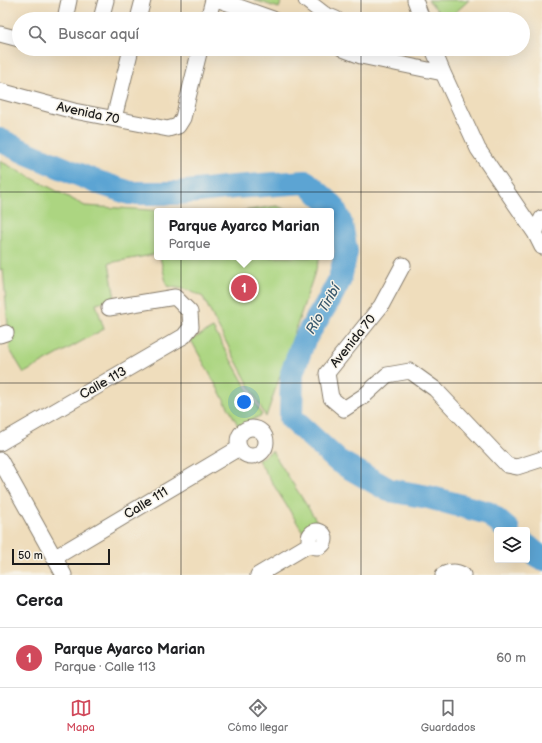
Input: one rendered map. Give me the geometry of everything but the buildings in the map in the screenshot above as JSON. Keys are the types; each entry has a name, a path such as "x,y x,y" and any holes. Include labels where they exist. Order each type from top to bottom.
{"street":[{"path":"66,12 69,0"},
{"path":"103,12 106,0"},
{"path":"140,12 143,0"},
{"path":"209,12 212,0"},
{"path":"219,0 253,12"},
{"path":"306,0 321,12"},
{"path":"415,0 419,12"},
{"path":"0,34 12,37"},
{"path":"114,118 129,56"},
{"name":"Avenida 70","path":"0,91 74,111 168,128 178,126 184,118 198,56"},
{"path":"361,56 443,73"},
{"path":"433,56 443,73 478,149 535,234 542,247"},
{"path":"535,234 542,218"},
{"name":"Avenida 70","path":"403,265 382,306 327,373 331,398 344,409 364,396 387,375 410,371 435,389 507,465 517,467 542,459"},
{"name":"Calle 113","path":"0,443 184,336 191,326 190,312 175,297 109,308"},
{"name":"Calle 111","path":"54,558 239,448"},
{"path":"2,470 64,575"},
{"path":"258,575 310,544"},
{"path":"443,575 453,572 463,575"}],"green space":[{"path":"254,0 282,0 279,8"},
{"path":"428,0 469,0 456,12 439,12"},
{"path":"0,161 85,206 154,210 154,255 109,263 115,299 96,304 104,329 24,373 10,350 3,269 0,270"},
{"path":"277,206 282,208 263,208"},
{"path":"161,260 319,260 266,417 203,297 188,290 167,286"},
{"path":"213,328 262,415 239,427 191,340"},
{"path":"272,451 318,523 303,532 258,460"}],"waterway":[{"name":"Río Tiribí","path":"0,140 94,181 130,193 178,193 306,182 334,208"},
{"name":"Río Tiribí","path":"334,208 341,224 346,252 340,279 329,300 304,340 292,373 291,418 338,461 389,490 428,497 488,513 504,527"},
{"name":"Río Tiribí","path":"530,549 542,559"}],"place":[{"name":"Parque Ayarco Marian","path":"244,288"}]}
